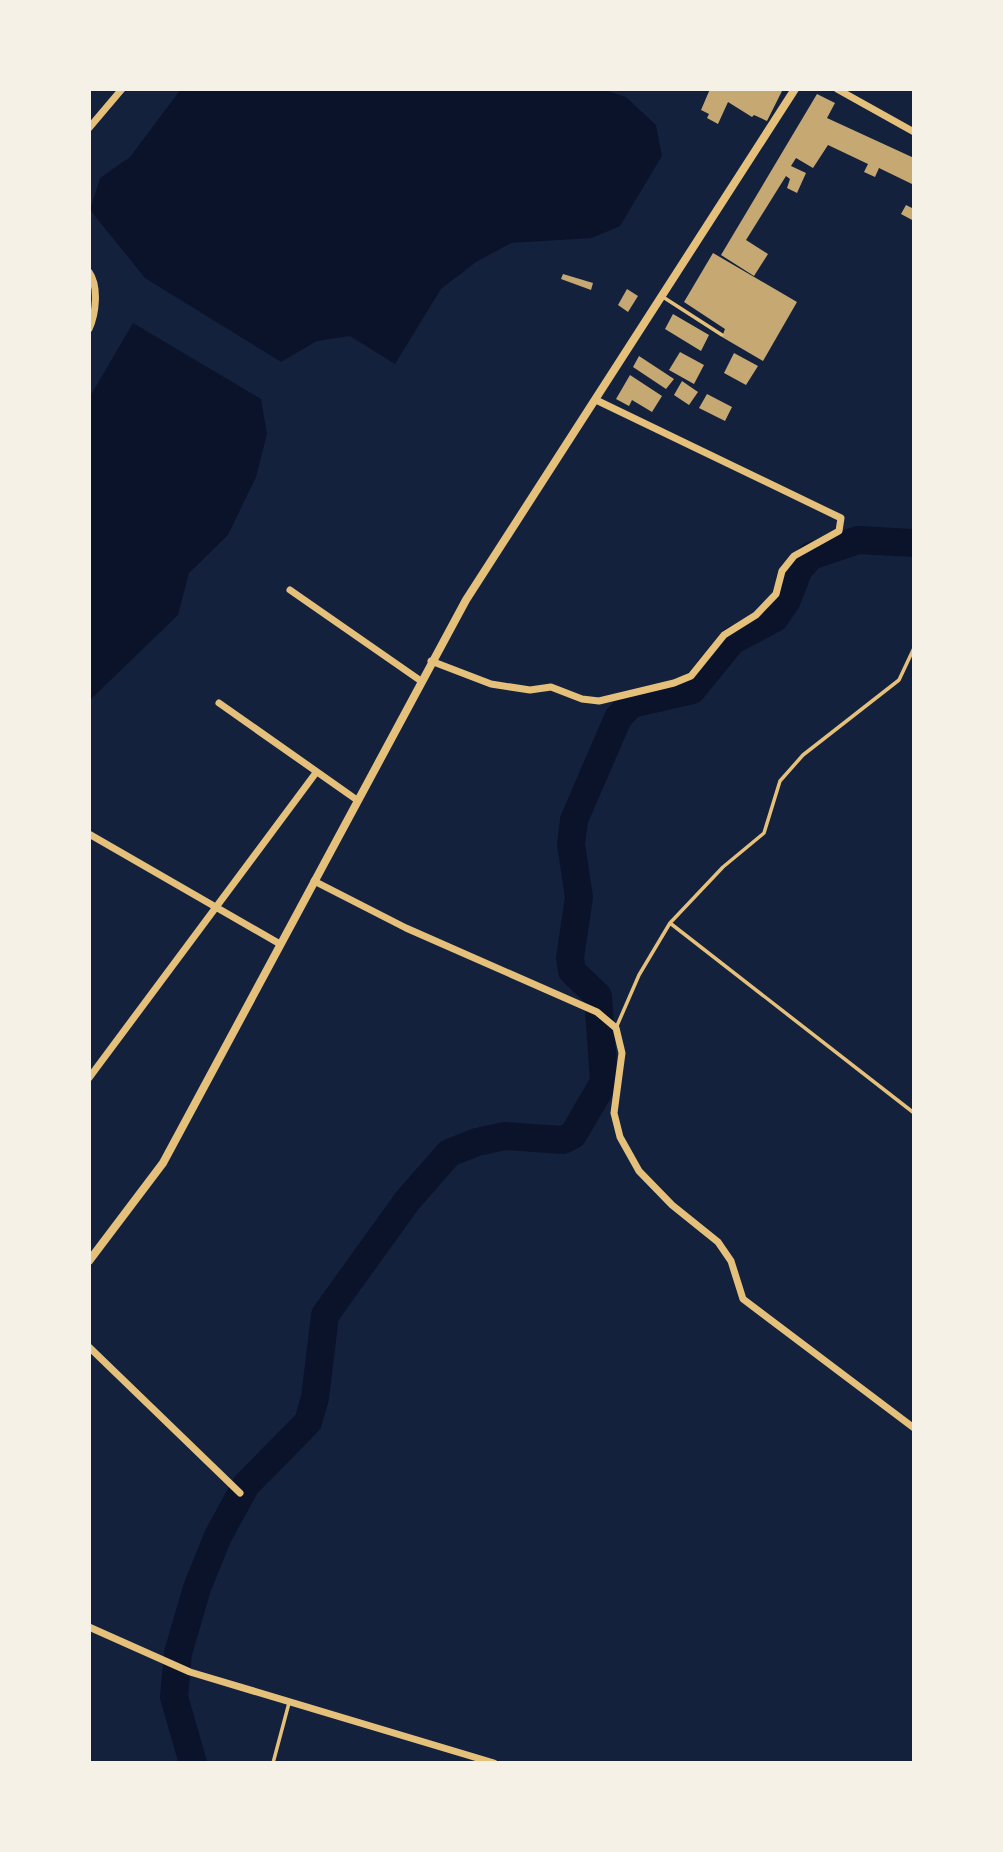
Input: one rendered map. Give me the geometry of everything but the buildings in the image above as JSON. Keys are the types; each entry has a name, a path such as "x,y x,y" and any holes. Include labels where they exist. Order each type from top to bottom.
{"street":[{"path":"89,128 122,89"},
{"path":"89,1261 163,1163 466,600 796,89"},
{"path":"837,89 914,132"},
{"path":"89,272 95,279 94,319 89,329"},
{"path":"431,661 491,684 530,690 551,687 582,699 599,701 674,683 691,676 724,635 756,615 776,594 782,571 794,556 839,531 841,518 596,400"},
{"path":"290,590 421,681"},
{"path":"219,703 315,774 357,800"},
{"path":"89,1079 315,774"},
{"path":"89,834 280,944"},
{"path":"314,881 406,928 597,1012 616,1028 622,1053 614,1112 620,1137 639,1171 672,1205 718,1242 731,1261 743,1299 914,1428"},
{"path":"89,1347 240,1493"},
{"path":"89,1627 190,1672 494,1763"}],"lane":[{"path":"662,296 722,335"},
{"path":"616,1028 639,975 670,923 723,867 764,833 780,780 803,755 899,680 914,648"},
{"path":"670,923 914,1113"},
{"path":"273,1763 290,1701"}],"water":[{"path":"181,89 602,89 626,97 656,125 662,156 620,226 592,238 511,243 476,262 441,289 395,364 350,336 317,341 281,362 145,278 90,210 100,178 130,157"},
{"path":"133,323 261,399 267,434 256,477 228,535 189,573 178,615 89,701 89,398"}],"waterway":[{"path":"193,1763 174,1697 178,1653 197,1588 218,1536 246,1485 308,1422 315,1398 325,1315 407,1201 449,1153 477,1142 505,1136 563,1140 573,1135 604,1082 598,996 572,971 570,958 579,897 571,844 574,820 618,718 631,704 692,690 732,641 775,618 787,600 799,569 811,556 858,540 914,543"}]}
